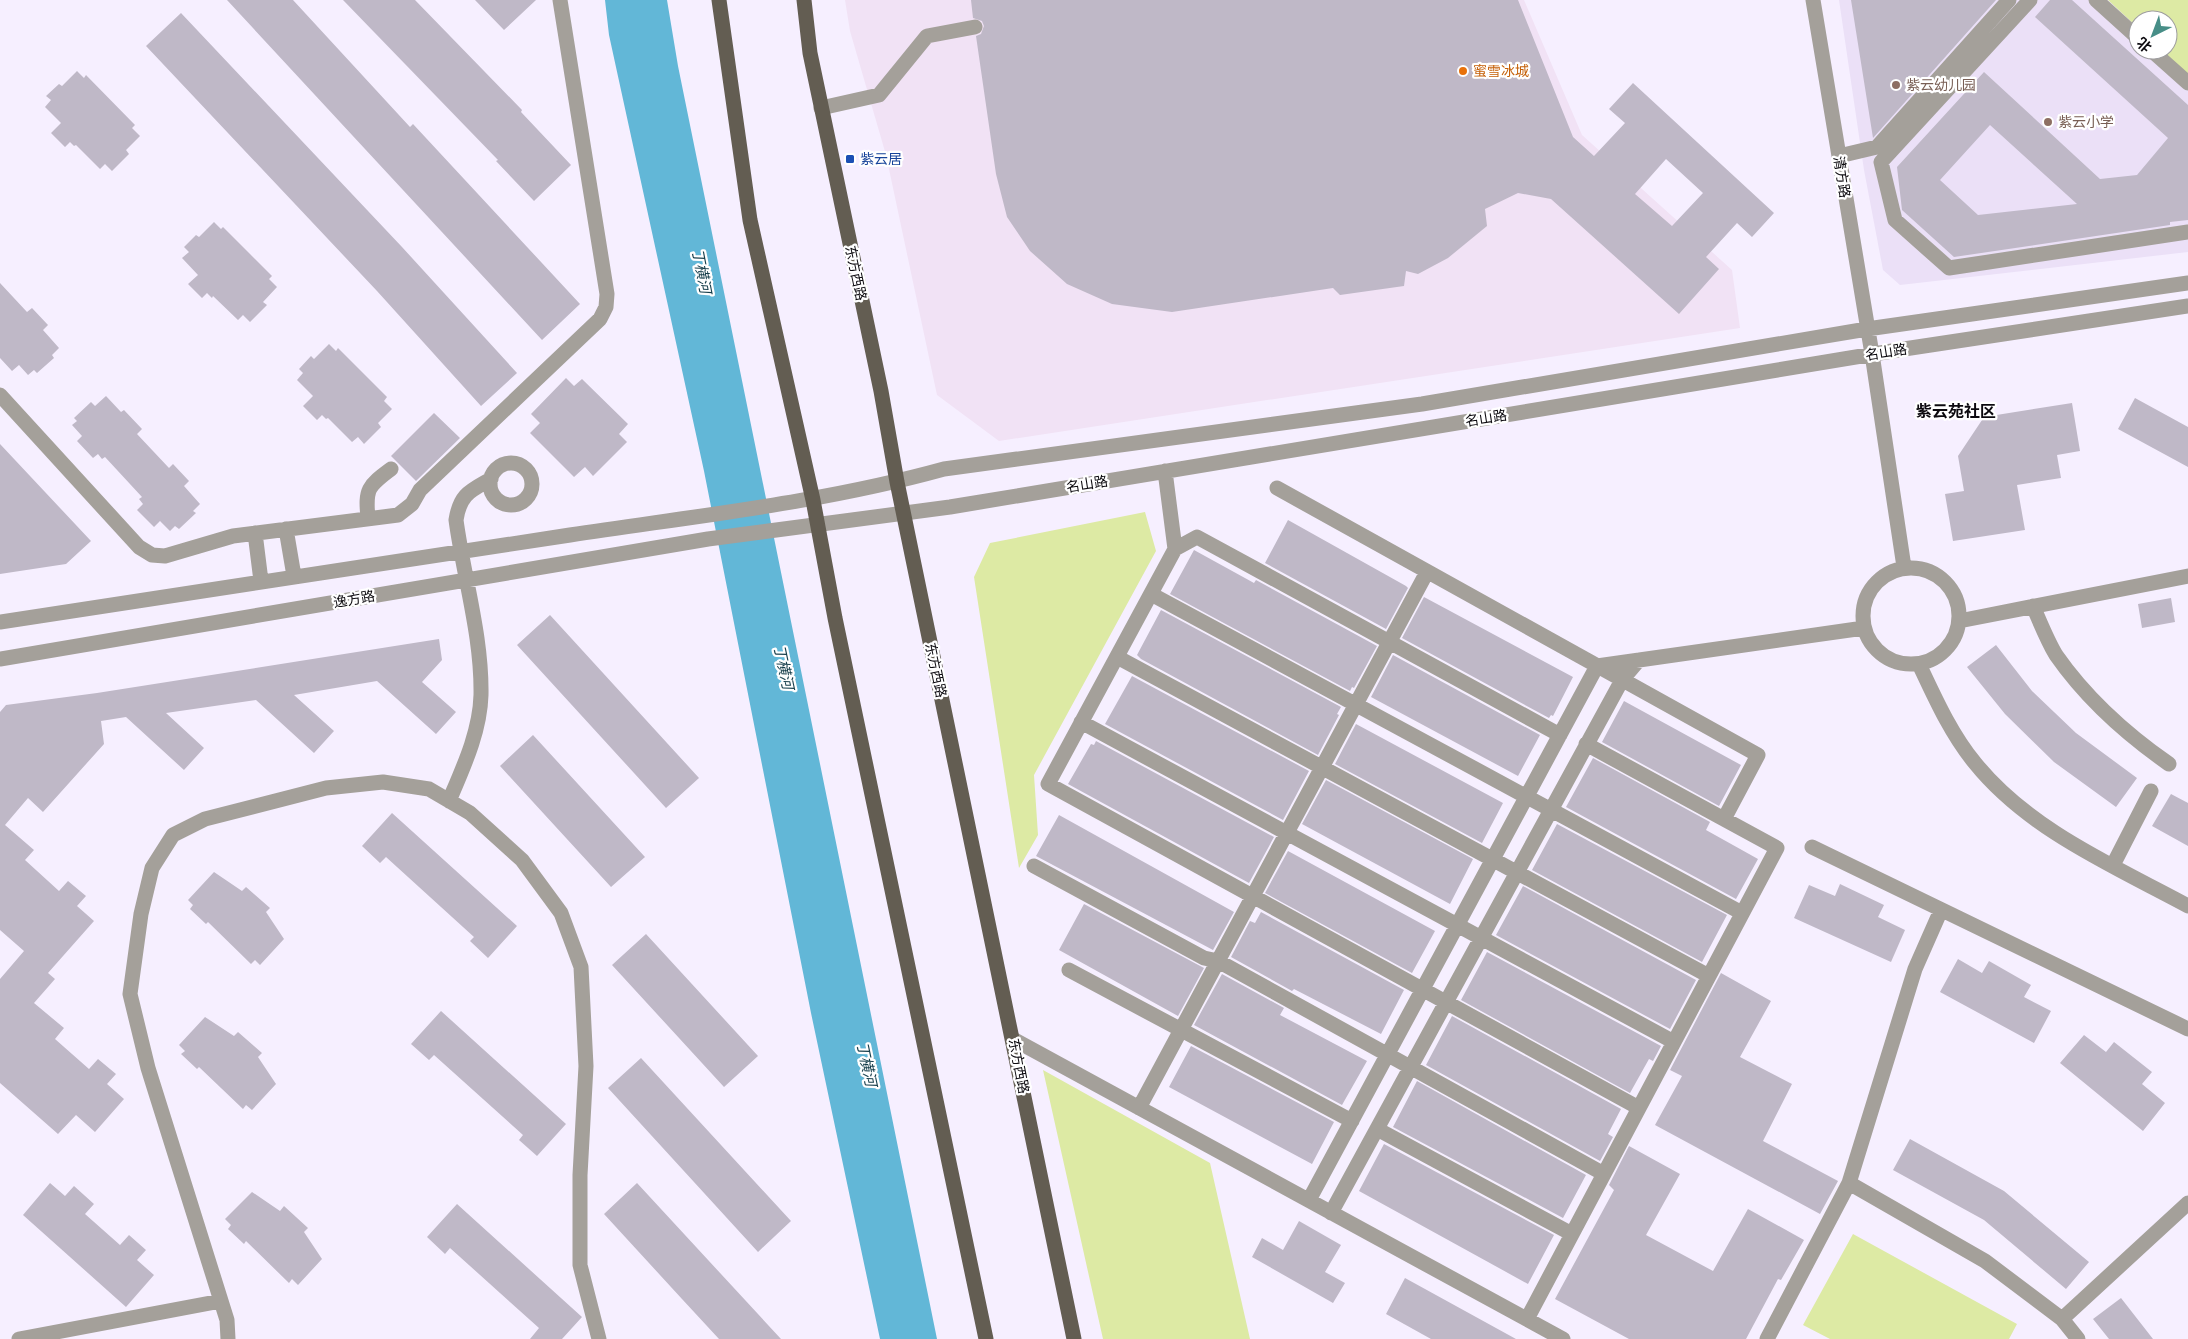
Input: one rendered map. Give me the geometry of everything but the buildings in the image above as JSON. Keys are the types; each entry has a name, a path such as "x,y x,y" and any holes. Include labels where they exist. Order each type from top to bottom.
{"main road":[{"path":"719,0 750,220 813,500 839,638 986,1339"},
{"name":"东方西路","path":"804,0 810,54 881,391 903,512 1074,1339"}],"street":[{"path":"0,395 139,547 152,555 166,556 233,536 398,515 412,504 420,490 600,319 606,306 607,294 560,0"},
{"name":"清方路","path":"1812,0 1872,354 1904,567"},
{"path":"1838,156 1877,147 2008,0"},
{"path":"2030,0 1881,162 1895,220 1949,268 2188,232"},
{"path":"2096,0 2128,29"},
{"path":"821,108 879,95 927,36 975,27"},
{"path":"2162,60 2188,83"},
{"name":"名山路","path":"813,500 897,482 944,469 1422,404 1867,329 2188,283"},
{"name":"名山路","path":"708,539 903,512 1165,471 1872,354 2188,306"},
{"path":"368,518 366,496 372,483 391,469"},
{"path":"1165,471 1175,549"},
{"path":"450,801 471,749 481,697 478,640 460,551 456,520 458,506 466,493 491,479"},
{"path":"1277,488 1758,755 1724,819"},
{"path":"0,622 460,551 813,500"},
{"path":"286,529 294,576"},
{"path":"255,533 261,581"},
{"path":"1560,735 1197,537 1175,549 1048,784 1639,1108"},
{"name":"逸方路","path":"0,659 708,539"},
{"path":"1904,567 1924,568 1941,577 1954,592 1960,611 1959,621 1958,631 1948,648 1935,659 1919,664 1902,664 1886,657 1873,646 1864,628 1863,608 1870,588 1885,574 1904,567"},
{"path":"1139,1108 1427,572"},
{"path":"1959,621 2188,576"},
{"path":"1151,594 1742,913"},
{"path":"2033,606 2056,654 2095,702 2143,746 2169,764"},
{"path":"1597,666 1864,628"},
{"path":"1116,657 1709,976"},
{"path":"1331,1213 1586,744 1622,680 1639,660"},
{"path":"1919,664 1940,710 1975,763 2015,804 2074,845 2188,906"},
{"path":"1309,1200 1597,666"},
{"path":"1081,722 1674,1042"},
{"path":"1527,1319 1777,848 1586,744"},
{"path":"226,1339 227,1320 148,1068 130,994 141,914 152,868 173,835 205,819 326,788 383,782 429,790 470,813 522,860 561,913 581,966 586,1066 580,1175 580,1265 599,1339"},
{"path":"2113,865 2152,791"},
{"path":"1812,846 2188,1029"},
{"path":"1034,866 1204,958 1218,961 1604,1174"},
{"path":"1767,1339 1849,1184 1915,969 1941,910"},
{"path":"1069,970 1352,1121"},
{"path":"1013,1039 1563,1339"},
{"path":"1377,1129 1572,1234"},
{"path":"1849,1184 1985,1261 2062,1319 2078,1339"},
{"path":"2062,1319 2188,1203"},
{"path":"19,1339 221,1301"}],"shaded area":[{"path":"845,0 1524,0 1582,135 1732,270 1740,328 999,441 937,395 886,155 850,31"},
{"name":"紫云小学","path":"1839,0 2108,0 2128,19 2128,60 2172,60 2188,75 2188,252 1900,285 1883,270 1864,170"}],"green space":[{"path":"2108,0 2188,0 2188,75 2172,60 2178,60 2178,10 2128,10 2128,19"},
{"path":"1145,512 1156,551 1034,775 1038,835 1019,868 974,577 990,543"},
{"path":"1043,1070 1210,1163 1250,1339 1103,1339"},
{"path":"1853,1234 2017,1324 2009,1339 1830,1339 1803,1325"}],"water":[{"name":"丁横河","path":"605,0 667,0 678,66 937,1339 880,1339 811,1013 704,471 609,35"}],"place":[{"name":"蜜雪冰城","path":"1463,71"},
{"name":"紫云幼儿园","path":"1896,85"},
{"name":"紫云小学","path":"2048,122"},
{"name":"紫云居","path":"850,159"}],"district":[{"name":"紫云苑社区","path":"1956,411"}]}
